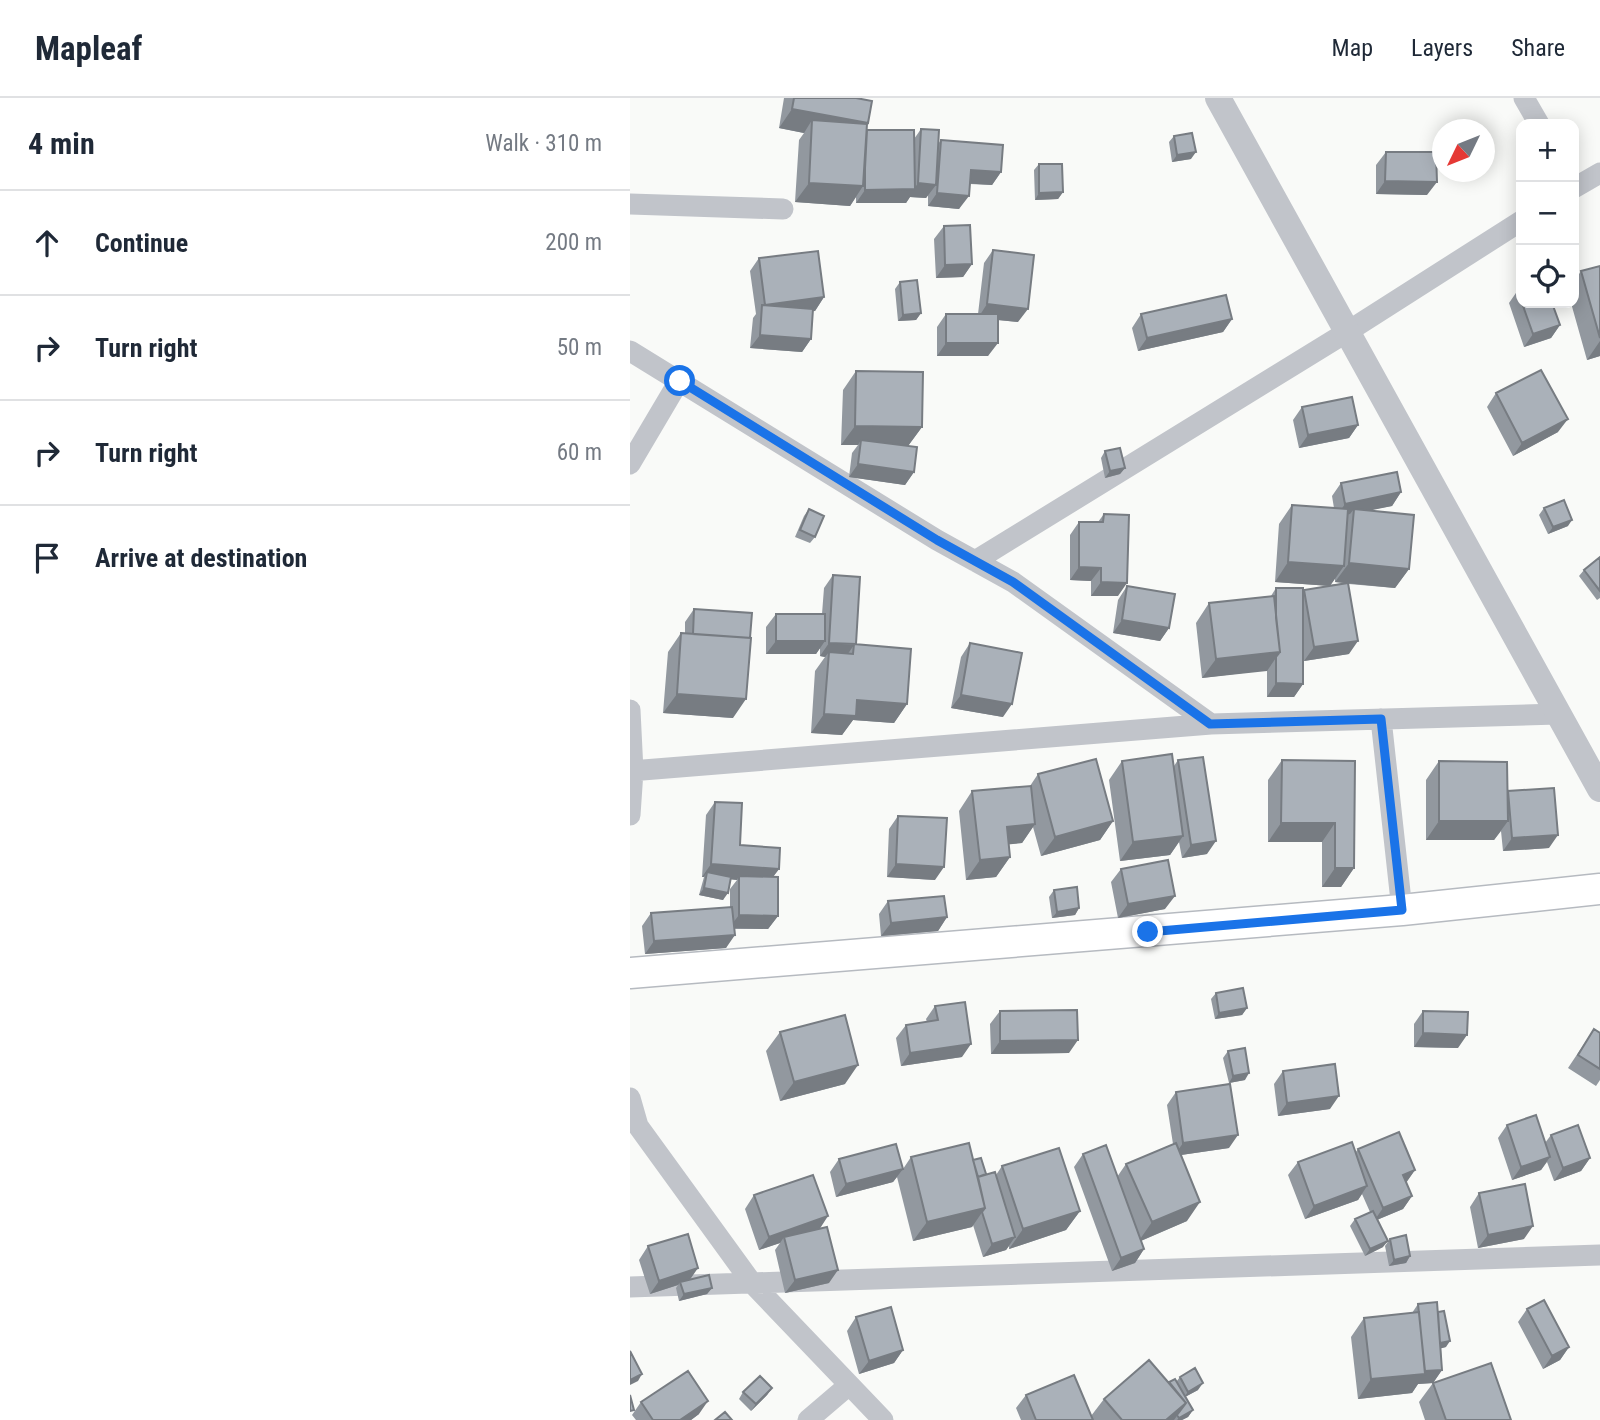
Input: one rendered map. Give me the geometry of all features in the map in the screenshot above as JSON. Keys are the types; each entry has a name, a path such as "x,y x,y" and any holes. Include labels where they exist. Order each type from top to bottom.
{"main road":[{"path":"630,973 1402,910 1600,889"}],"street":[{"path":"1218,98 1600,789"},
{"path":"1524,98 1536,119"},
{"path":"1579,184 1600,173"},
{"path":"630,204 783,209"},
{"path":"975,561 1348,332 1516,224"},
{"path":"630,351 937,540 1013,582 1210,724"},
{"path":"630,464 680,381"},
{"path":"630,710 630,816"},
{"path":"632,771 1210,724 1558,714"},
{"path":"1381,719 1402,910"},
{"path":"630,1098 638,1126 752,1283 883,1420"},
{"path":"630,1287 1600,1255"},
{"path":"807,1420 849,1385"}],"building":[{"path":"794,98 856,98 872,101 868,123 792,109"},
{"path":"812,120 867,124 863,186 809,183"},
{"path":"921,129 939,130 936,185 918,183"},
{"path":"867,130 914,130 915,189 865,190"},
{"path":"1192,133 1196,152 1177,155 1174,136"},
{"path":"941,140 1003,145 1001,172 971,170 969,196 937,193"},
{"path":"1386,152 1432,152 1432,182 1385,181"},
{"path":"1039,164 1062,164 1063,192 1039,193"},
{"path":"970,225 972,264 945,265 944,226"},
{"path":"993,250 1034,255 1028,309 987,304"},
{"path":"818,251 824,297 765,305 759,258"},
{"path":"1600,266 1600,338 1581,271"},
{"path":"917,280 921,313 903,315 900,282"},
{"path":"1226,295 1232,319 1147,338 1141,314"},
{"path":"762,305 813,309 811,339 760,335"},
{"path":"1524,308 1554,308 1560,325 1533,334"},
{"path":"946,314 998,314 998,343 946,343"},
{"path":"1541,370 1568,419 1522,443 1496,393"},
{"path":"856,371 923,372 922,427 855,426"},
{"path":"1352,397 1358,425 1308,435 1302,407"},
{"path":"861,440 917,447 914,472 858,464"},
{"path":"1120,448 1125,468 1110,471 1105,451"},
{"path":"1397,472 1401,492 1345,504 1341,483"},
{"path":"1564,500 1572,520 1553,527 1544,508"},
{"path":"1292,505 1348,509 1344,566 1288,562"},
{"path":"809,509 824,516 815,537 800,530"},
{"path":"1354,509 1414,515 1409,569 1349,563"},
{"path":"1104,514 1129,515 1127,583 1101,582 1101,568 1079,567 1079,522 1103,522"},
{"path":"1600,557 1600,591 1584,570"},
{"path":"833,575 860,577 856,644 829,643"},
{"path":"1348,583 1358,641 1314,647 1304,590"},
{"path":"1127,586 1175,594 1169,628 1122,620"},
{"path":"1276,588 1303,588 1303,684 1276,683 1276,657 1280,652"},
{"path":"1274,596 1280,652 1216,659 1209,603"},
{"path":"694,609 752,613 750,638 693,634"},
{"path":"776,614 825,614 825,641 776,641"},
{"path":"681,633 751,638 746,699 677,694"},
{"path":"970,643 1022,653 1012,704 961,695"},
{"path":"854,644 911,649 907,704 857,700 856,716 824,714 829,652 853,654"},
{"path":"1172,754 1183,836 1133,842 1122,761"},
{"path":"1203,757 1216,841 1191,845 1178,760"},
{"path":"1096,759 1113,821 1055,837 1038,774"},
{"path":"1282,760 1355,761 1354,868 1335,868 1335,823 1281,823"},
{"path":"1439,761 1507,762 1508,821 1439,821"},
{"path":"1031,786 1035,824 1007,827 1010,857 980,860 972,791"},
{"path":"1554,788 1558,835 1512,838 1508,791"},
{"path":"715,802 742,803 740,845 780,848 779,869 711,864"},
{"path":"898,816 947,818 944,867 896,864"},
{"path":"1168,860 1175,896 1128,904 1121,869"},
{"path":"707,872 731,877 728,893 704,888"},
{"path":"739,876 778,877 778,916 739,915"},
{"path":"1077,887 1079,908 1057,912 1054,890"},
{"path":"944,896 947,917 891,923 888,901"},
{"path":"732,907 735,935 654,941 651,913"},
{"path":"1243,988 1247,1008 1219,1013 1216,993"},
{"path":"965,1002 971,1044 910,1053 906,1025 938,1020 935,1006"},
{"path":"1077,1010 1078,1040 1000,1041 1000,1011"},
{"path":"1423,1011 1468,1012 1467,1035 1423,1033"},
{"path":"845,1015 858,1065 794,1082 780,1032"},
{"path":"1594,1029 1600,1033 1600,1069 1578,1055"},
{"path":"1245,1048 1249,1073 1233,1076 1228,1051"},
{"path":"1335,1064 1339,1096 1287,1103 1283,1071"},
{"path":"1230,1084 1238,1135 1183,1143 1176,1092"},
{"path":"1536,1115 1550,1157 1521,1167 1507,1125"},
{"path":"1578,1125 1590,1158 1563,1168 1551,1135"},
{"path":"1399,1132 1415,1170 1403,1175 1412,1196 1383,1208 1358,1149"},
{"path":"1352,1142 1367,1186 1314,1206 1298,1162"},
{"path":"969,1143 985,1208 927,1222 911,1157"},
{"path":"1176,1143 1200,1202 1152,1222 1126,1164"},
{"path":"896,1144 903,1169 846,1184 839,1159"},
{"path":"1106,1145 1144,1249 1121,1258 1083,1154"},
{"path":"1059,1148 1080,1211 1023,1229 1002,1166"},
{"path":"981,1158 986,1174 978,1177 973,1160"},
{"path":"995,1172 1015,1237 992,1244 982,1212 985,1208 978,1177"},
{"path":"813,1175 828,1216 769,1237 754,1195"},
{"path":"1525,1184 1533,1226 1488,1235 1479,1193"},
{"path":"1373,1211 1388,1241 1370,1249 1355,1219"},
{"path":"827,1227 838,1270 795,1280 784,1237"},
{"path":"688,1234 698,1268 659,1281 648,1246"},
{"path":"1406,1235 1410,1256 1394,1260 1390,1239"},
{"path":"709,1275 712,1288 684,1294 680,1282"},
{"path":"1544,1300 1569,1347 1552,1356 1527,1309"},
{"path":"1437,1302 1442,1370 1425,1371 1418,1304"},
{"path":"891,1307 903,1350 869,1361 856,1317"},
{"path":"1444,1311 1450,1341 1440,1343 1438,1312"},
{"path":"1419,1312 1425,1374 1371,1379 1364,1318"},
{"path":"630,1351 642,1374 630,1380"},
{"path":"1149,1360 1186,1403 1166,1420 1122,1420 1104,1399"},
{"path":"1491,1363 1511,1420 1446,1420 1433,1383"},
{"path":"1195,1368 1203,1383 1188,1392 1180,1377"},
{"path":"688,1371 708,1401 680,1420 653,1420 641,1402"},
{"path":"1074,1375 1093,1420 1036,1420 1026,1395"},
{"path":"760,1376 772,1388 756,1404 743,1392"},
{"path":"1175,1379 1193,1410 1179,1418 1177,1415 1186,1403 1169,1382"},
{"path":"630,1395 634,1410 630,1411"},
{"path":"725,1412 732,1420 715,1420"}],"route":[{"path":"680,381 937,540 1013,582 1210,724 1381,719 1402,910 1148,932"}]}
